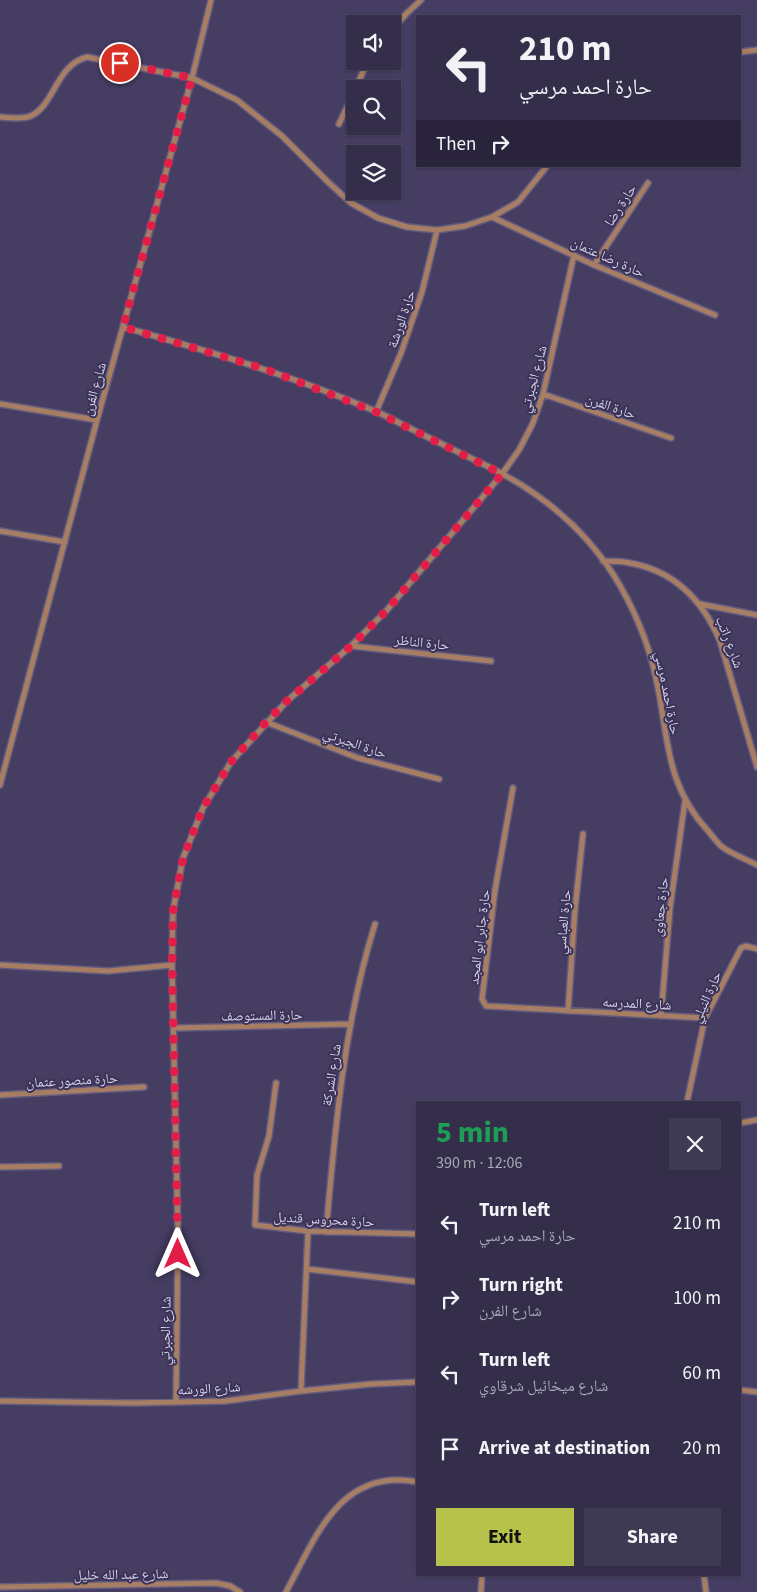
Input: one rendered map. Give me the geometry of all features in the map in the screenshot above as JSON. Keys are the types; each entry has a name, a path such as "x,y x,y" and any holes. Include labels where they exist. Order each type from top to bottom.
{"street":[{"name":"شارع الفرن","path":"0,785 97,420 192,78 211,0"},
{"path":"401,20 421,0"},
{"path":"741,52 757,50"},
{"path":"0,117 28,117 37,112 72,63 87,57 192,78 237,100 282,136 351,203 378,218 407,227 437,230 466,226 492,216 518,202 546,167"},
{"path":"339,124 346,109"},
{"name":"حارة رضا","path":"594,265 648,183"},
{"name":"حارة رضا عتمان","path":"492,216 594,265 715,315"},
{"name":"حارة الورشة","path":"376,412 404,344 422,292 437,230"},
{"name":"شارع الجبرتي","path":"176,1401 178,1236 172,965 173,911 183,858 203,808 231,762 287,701 351,646 387,610 502,474 519,450 533,423 543,394 574,255"},
{"name":"حارة احمد مرسي","path":"123,327 265,369 376,412 502,474 534,493 564,517 590,544 613,574 632,607 646,641 656,678 668,750 677,782 685,801 696,819 722,846 757,865"},
{"name":"حارة الفرن","path":"543,394 671,438"},
{"path":"0,404 97,420"},
{"path":"0,531 65,542"},
{"name":"شارع راتب","path":"603,561 631,563 657,571 681,585 700,604 712,622 720,641 757,767"},
{"path":"700,604 757,615"},
{"name":"حارة الناظر","path":"351,646 491,661"},
{"name":"حارة الجبرتي","path":"266,722 358,758 439,779"},
{"name":"حارة جابر ابو المجد","path":"513,788 496,890 482,999 486,1006 568,1011"},
{"name":"حارة جعاوى","path":"661,1016 670,908 685,801"},
{"name":"حارة العباسي","path":"568,1011 575,910 583,834"},
{"name":"شارع الشركة","path":"326,1232 336,1121 351,1024 367,949 375,924"},
{"name":"حارة النيلي","path":"688,1101 705,1018 741,948 746,946 757,950"},
{"path":"0,965 108,971 172,965"},
{"name":"شارع المدرسه","path":"568,1011 705,1018"},
{"name":"حارة المستوصف","path":"174,1028 351,1024"},
{"name":"حارة محروس قنديل","path":"276,1083 269,1136 257,1175 255,1225 308,1231 416,1234"},
{"name":"حارة منصور عثمان","path":"0,1095 144,1088"},
{"path":"741,1123 757,1120"},
{"path":"0,1167 59,1166"},
{"path":"301,1391 308,1231"},
{"path":"307,1269 416,1282"},
{"name":"شارع الورشه","path":"0,1400 133,1403 226,1401 371,1384 416,1382"},
{"path":"741,1390 757,1392"},
{"path":"286,1592 321,1528 340,1503 357,1490 376,1482 402,1479 416,1482"},
{"path":"481,1592 482,1576"},
{"path":"704,1576 706,1592"},
{"name":"شارع عبد الله خليل","path":"0,1587 216,1583 230,1586 240,1592"}],"route":[{"path":"120,63 192,78 123,327 183,343 265,369 376,412 502,474 387,610 351,646 287,701 266,722 231,762 203,808 183,858 173,911 172,965 178,1254"}]}
